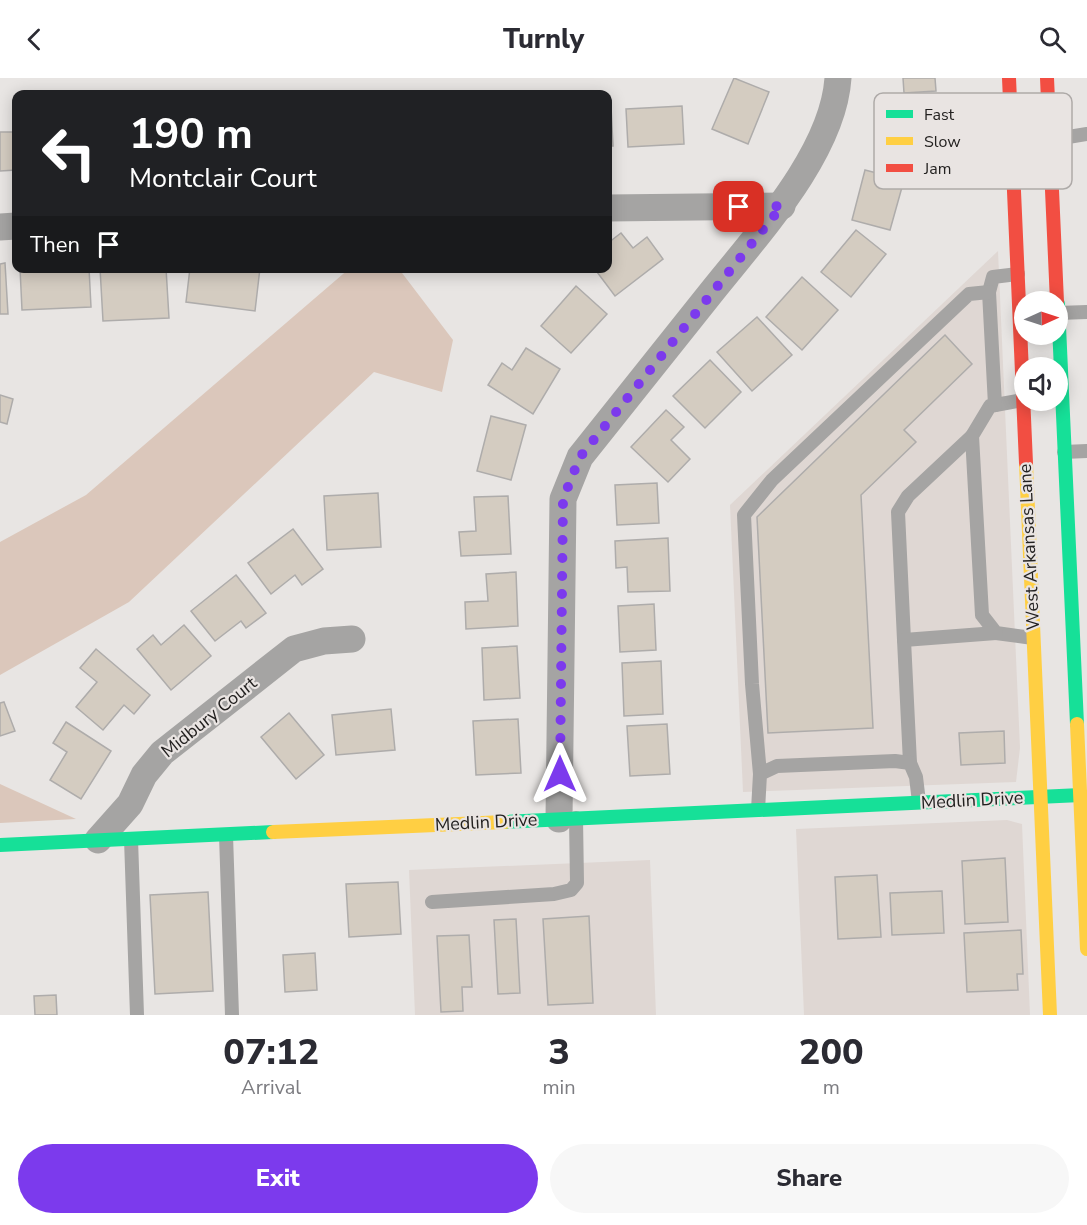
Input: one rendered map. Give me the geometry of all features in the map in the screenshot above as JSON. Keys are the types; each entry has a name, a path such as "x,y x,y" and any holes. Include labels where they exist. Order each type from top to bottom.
{"main road":[{"name":"West Arkansas Lane","path":"1009,78 1010,93"},
{"path":"1047,78 1048,93"},
{"name":"West Arkansas Lane","path":"1014,189 1021,357"},
{"path":"1052,189 1056,291"},
{"path":"1059,345 1064,452 1081,699 1081,795 1085,848 1087,949"},
{"name":"West Arkansas Lane","path":"1024,411 1050,1015"},
{"name":"Medlin Drive","path":"0,845 1081,795"}],"street":[{"path":"568,819 563,499 580,457 782,206 820,138 836,99 838,78"},
{"path":"612,208 782,206"},
{"name":"Midbury Court","path":"98,840 129,804 144,775 171,746 294,649 324,641 352,639"}],"lane":[{"path":"1072,136 1087,134"},
{"path":"995,405 989,292 993,277 1018,274"},
{"path":"758,810 760,774 752,684 744,515 772,480 969,294 989,292"},
{"path":"1068,313 1087,312"},
{"path":"919,802 916,777 910,763 898,512 908,496 972,436 990,406 1014,402"},
{"path":"972,436 982,615 996,633"},
{"path":"1064,452 1087,451"},
{"path":"904,640 996,633 1034,638"},
{"path":"760,774 777,766 895,760 910,763"},
{"path":"432,902 554,894 572,890 577,883 568,819"},
{"path":"226,835 232,1015"},
{"path":"131,839 137,1015"}],"shaded area":[{"path":"998,251 1020,748 1016,782 743,792 730,505"},
{"path":"344,273 402,273 453,340 442,392 374,372 129,602 0,675 0,542 86,495"},
{"path":"0,784 76,819 0,823"},
{"path":"1007,820 1022,824 1030,1015 804,1015 796,829"},
{"path":"650,860 656,1015 415,1015 409,870"}],"building":[{"path":"734,78 769,92 748,144 712,129"},
{"path":"903,78 935,78 936,91 904,93"},
{"path":"682,106 684,144 628,147 626,109"},
{"path":"0,132 12,132 12,170 0,171"},
{"path":"865,170 874,172 874,189 901,189 890,230 852,220"},
{"path":"856,230 886,254 851,297 821,272"},
{"path":"621,233 633,248 647,237 663,259 615,296 598,273 612,273 612,240"},
{"path":"5,263 8,314 0,314 0,264"},
{"path":"20,273 89,273 91,307 22,310"},
{"path":"100,273 166,273 169,318 103,321"},
{"path":"189,273 259,273 255,311 186,302"},
{"path":"802,277 838,310 802,350 766,317"},
{"path":"576,286 607,314 571,353 541,326"},
{"path":"757,317 792,355 752,391 717,352"},
{"path":"945,335 972,364 904,430 916,442 861,495 873,728 768,733 757,517"},
{"path":"526,348 560,369 533,414 488,385 502,363 512,370"},
{"path":"710,360 741,392 705,428 673,396"},
{"path":"0,395 13,399 7,424 0,422"},
{"path":"666,410 684,427 671,440 690,459 668,482 631,447"},
{"path":"491,416 526,425 511,480 477,471"},
{"path":"657,483 659,523 617,525 615,485"},
{"path":"378,493 381,547 327,550 324,496"},
{"path":"508,496 511,554 461,556 459,532 476,531 474,497"},
{"path":"293,529 323,569 302,585 295,575 271,594 248,563"},
{"path":"668,538 670,591 628,592 627,567 616,568 615,541"},
{"path":"516,572 518,626 466,629 465,602 488,601 486,574"},
{"path":"236,575 266,613 246,628 241,621 215,641 191,611"},
{"path":"654,604 656,650 620,652 618,606"},
{"path":"184,625 211,656 171,690 137,649 153,635 161,645"},
{"path":"517,646 520,698 484,700 482,648"},
{"path":"96,649 150,695 134,714 124,705 103,730 76,707 97,682 80,668"},
{"path":"661,661 663,714 624,716 622,663"},
{"path":"4,702 15,731 0,736 0,703"},
{"path":"391,709 395,750 336,755 332,715"},
{"path":"289,713 324,755 296,779 261,737"},
{"path":"518,719 521,773 476,775 473,721"},
{"path":"66,722 111,751 81,799 50,780 67,752 53,743"},
{"path":"667,724 670,774 630,776 627,726"},
{"path":"1004,731 1005,763 961,765 959,733"},
{"path":"1005,858 1008,922 965,924 962,861"},
{"path":"877,875 881,937 838,939 835,877"},
{"path":"398,882 401,934 349,937 346,884"},
{"path":"942,891 944,933 892,935 890,893"},
{"path":"208,892 213,991 155,994 150,895"},
{"path":"589,916 593,1003 548,1005 543,919"},
{"path":"516,919 520,993 498,994 494,920"},
{"path":"1021,930 1023,974 1017,974 1018,990 967,992 964,933"},
{"path":"469,935 472,987 462,987 463,1011 441,1012 437,936"},
{"path":"315,953 317,990 285,992 283,955"},
{"path":"56,995 57,1015 35,1015 34,996"}],"traffic: fast":[{"path":"1060,345 1077,724"},
{"path":"505,822 1081,795"},
{"path":"0,845 273,832"}],"traffic: slow":[{"path":"1026,463 1050,1015"},
{"path":"1077,724 1087,949"},
{"path":"273,832 505,822"}],"traffic: jam":[{"path":"1009,78 1010,93"},
{"path":"1047,78 1048,93"},
{"path":"1014,189 1026,463"},
{"path":"1052,189 1057,291"}],"route":[{"path":"560,774 560,527 563,499 580,457 782,206 739,207"}]}
